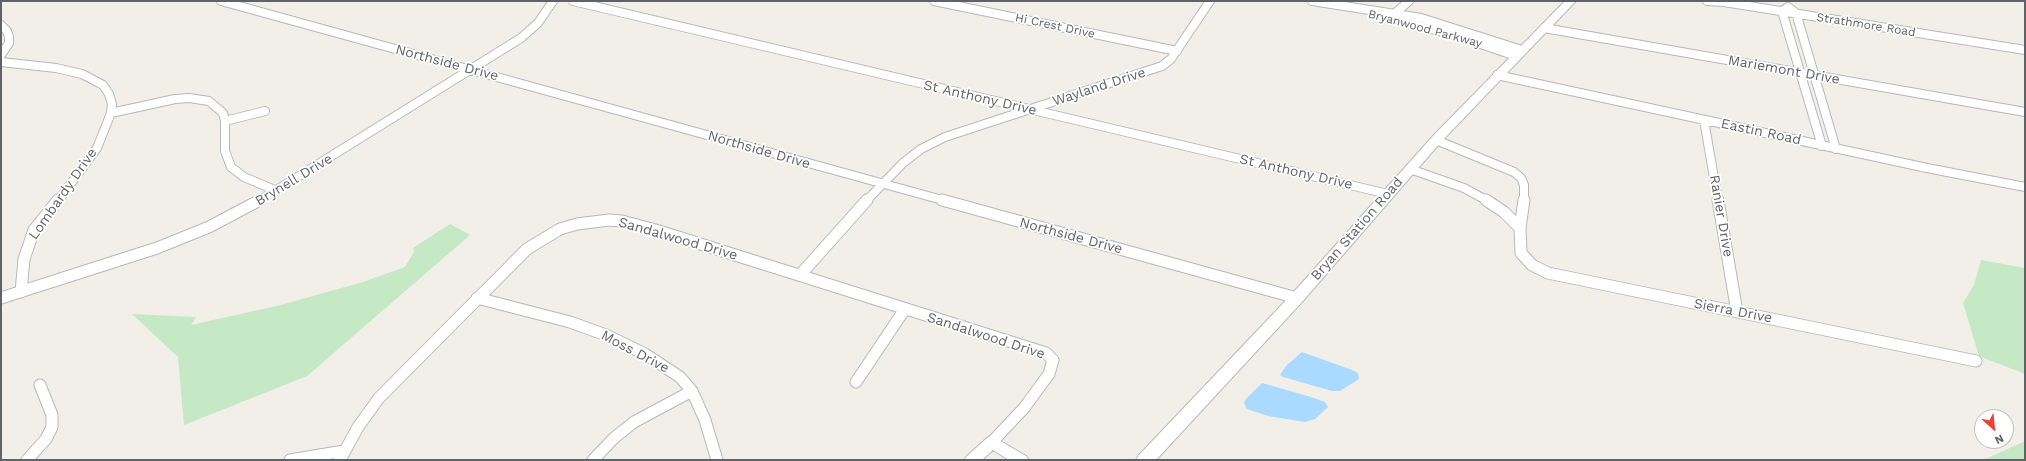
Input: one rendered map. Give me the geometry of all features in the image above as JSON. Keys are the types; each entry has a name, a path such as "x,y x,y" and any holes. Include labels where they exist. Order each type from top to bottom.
{"main road":[{"name":"Bryan Station Road","path":"1145,460 1297,298 1436,140 1497,75 1571,1"}],"street":[{"name":"Northside Drive","path":"221,1 1297,298"},
{"name":"Brynell Drive","path":"1,298 157,248 215,224 277,191 471,70 530,31 546,13 553,1"},
{"name":"St Anthony Drive","path":"573,1 1388,194"},
{"name":"Hi Crest Drive","path":"934,1 1177,52"},
{"name":"Wayland Drive","path":"800,275 881,184 907,159 932,143 945,137 1156,69 1166,64 1177,52 1210,1"},
{"name":"Bryanwood Parkway","path":"1312,1 1392,16 1446,33 1519,53"},
{"path":"1392,16 1408,1"},
{"name":"Strathmore Road","path":"1707,1 1785,9 2025,44"},
{"name":"Strathmore Road","path":"1749,1 1785,9"},
{"path":"1785,9 1796,13 1836,148"},
{"path":"1785,9 1799,70 1822,146"},
{"name":"Strathmore Road","path":"1796,13 2025,50"},
{"path":"1,25 7,31 9,37 8,43 1,55"},
{"name":"Mariemont Drive","path":"1546,26 1799,70 2025,105"},
{"name":"Lombardy Drive","path":"1,62 71,71 90,77 102,85 109,94 112,104 111,113 97,148 88,162 34,230 24,259 21,292"},
{"name":"Mariemont Drive","path":"1814,72 2025,112"},
{"name":"Eastin Road","path":"1497,75 1822,146 2025,187"},
{"path":"111,113 175,99 200,99 214,104 223,113 225,121 225,152 232,167 244,177 277,191"},
{"path":"225,121 265,111"},
{"name":"Ranier Drive","path":"1704,120 1737,312"},
{"name":"Sierra Drive","path":"1436,140 1503,166 1518,175 1524,185 1525,194 1520,228 1521,253 1525,260 1548,273 1976,361"},
{"path":"1410,169 1481,197 1504,212 1520,228"},
{"name":"Sandalwood Drive","path":"342,456 358,427 379,398 536,242 560,229 593,221 609,220 634,224 1046,353 1053,360 1049,374 1011,423 992,442"},
{"name":"Moss Drive","path":"478,298 570,322 606,334 645,354 680,377 692,391 705,420 717,460"},
{"path":"856,382 905,309"},
{"path":"27,460 46,440 52,427 52,415 40,384"},
{"path":"594,460 614,438 634,422 692,391"},
{"path":"972,460 992,442 1020,460"},
{"path":"290,460 342,456"}],"green space":[{"path":"450,224 470,235 307,376 184,425 178,357 132,314 196,317 191,325 281,305 363,282 405,267 414,252 413,248"},
{"path":"1981,260 2025,268 2025,374 1979,356 1963,303 1974,285"},
{"path":"2025,442 2025,460 1983,460 2007,449 2014,449 2014,446"}],"water":[{"path":"1302,352 1352,370 1358,373 1359,379 1340,391 1332,391 1280,375 1286,366"},
{"path":"1262,383 1325,402 1328,407 1315,419 1305,422 1268,416 1247,409 1244,403 1246,399"}]}
